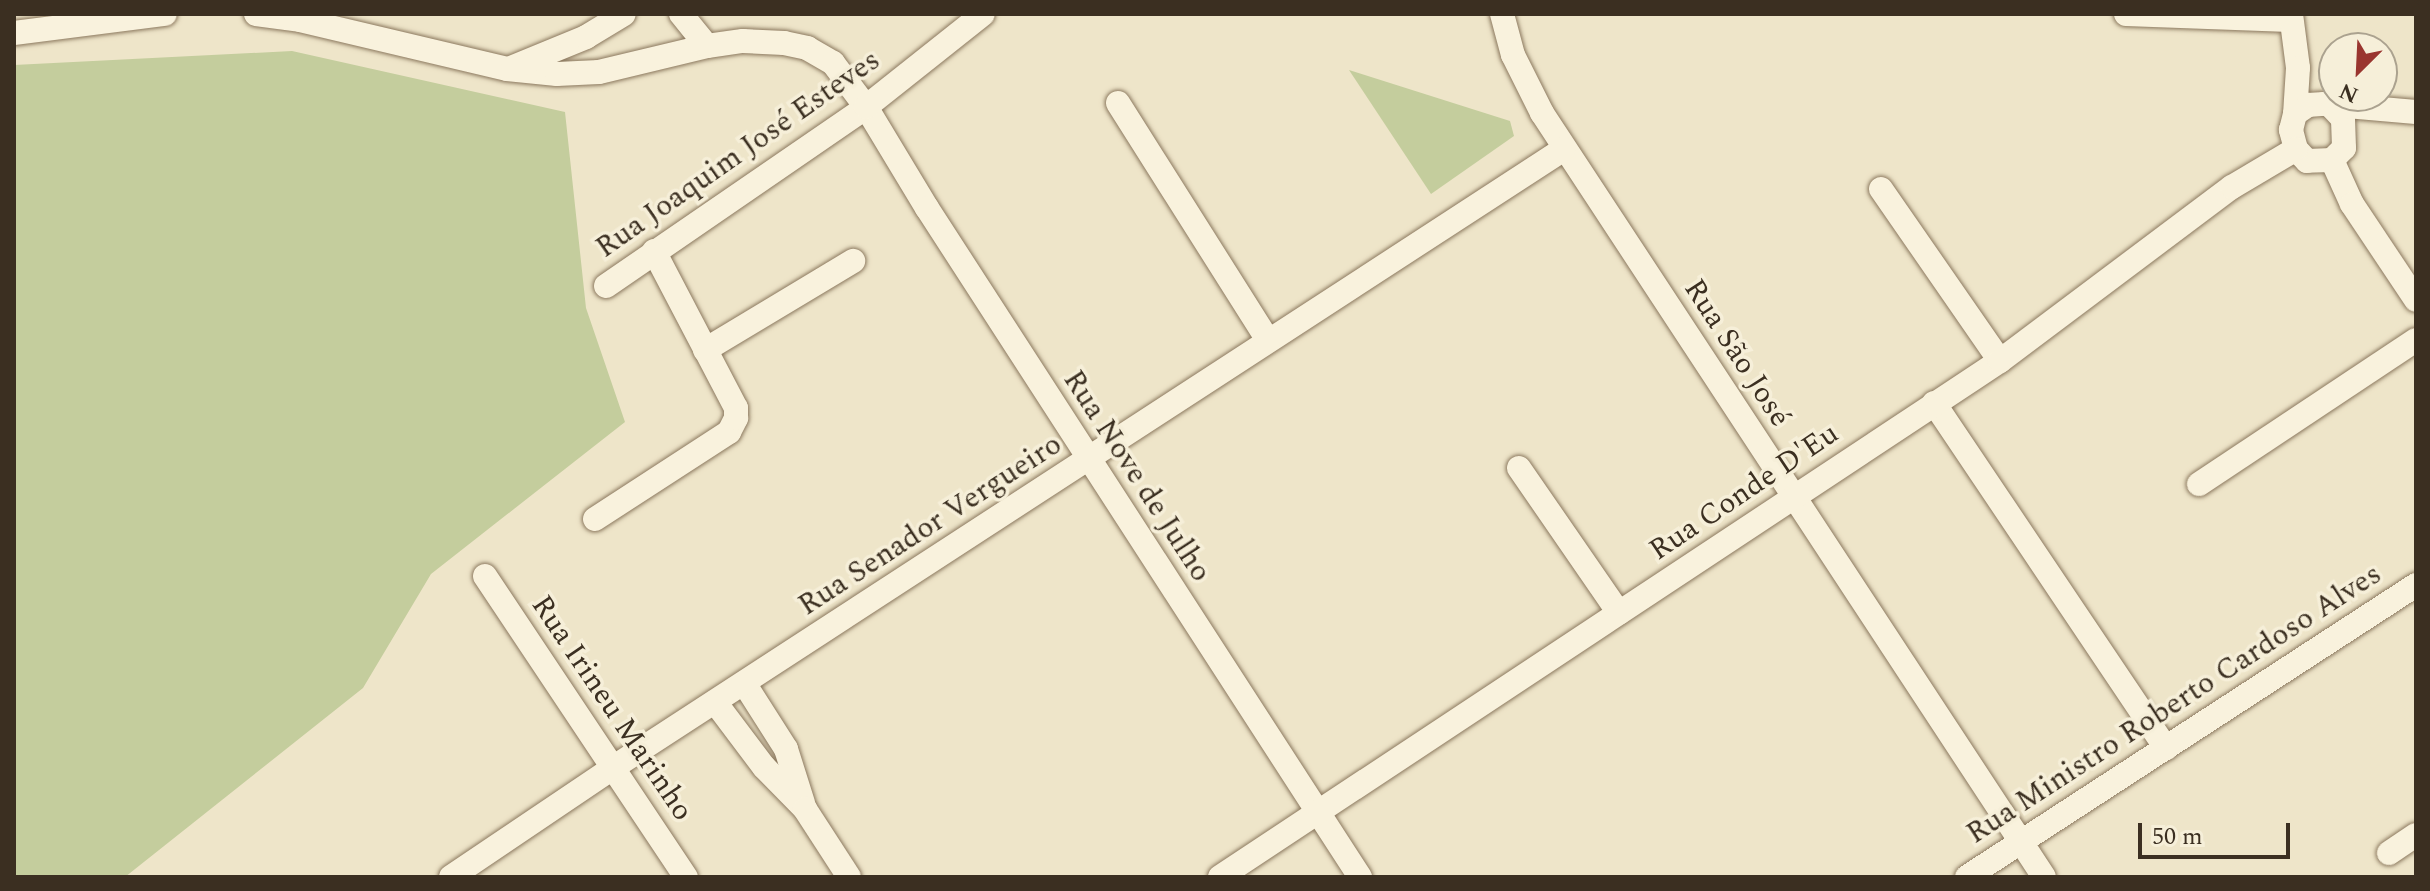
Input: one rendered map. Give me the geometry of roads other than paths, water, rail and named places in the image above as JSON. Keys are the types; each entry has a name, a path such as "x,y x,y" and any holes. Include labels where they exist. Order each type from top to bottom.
{"street":[{"path":"14,33 165,14"},
{"name":"Rua Nove de Julho","path":"256,14 300,20 507,69 557,74 599,72 707,46 743,41 784,43 819,52 833,63 866,107 935,222 1360,877"},
{"path":"507,69 586,37 624,14"},
{"path":"681,14 707,46"},
{"name":"Rua Joaquim José Esteves","path":"606,286 866,107 983,14"},
{"name":"Rua São José","path":"1502,14 1526,84 1564,149 2044,877"},
{"path":"2126,14 2291,17 2298,68 2291,130 2296,149 2307,161 2332,160 2340,154 2345,138 2343,119 2336,112"},
{"path":"2298,68 2318,93"},
{"path":"1118,103 1268,340"},
{"path":"2295,114 2308,105 2318,104"},
{"path":"2345,138 2381,112"},
{"name":"Rua Senador Vergueiro","path":"451,877 614,767 1089,461 1268,340 1564,149"},
{"name":"Rua Conde D'Eu","path":"1220,877 2000,361 2232,187 2296,149"},
{"path":"2332,160 2352,204 2416,300"},
{"path":"1881,189 2000,361"},
{"path":"595,519 733,426 736,408 654,251"},
{"path":"705,350 853,261"},
{"path":"2199,484 2416,340"},
{"path":"1934,403 2166,748"},
{"path":"1519,468 1619,613"},
{"name":"Rua Irineu Marinho","path":"485,576 686,877"},
{"name":"Rua Ministro Roberto Cardoso Alves","path":"1967,877 2416,585"},
{"path":"744,683 786,749 805,809"},
{"path":"715,702 764,767 805,809 849,877"}]}
